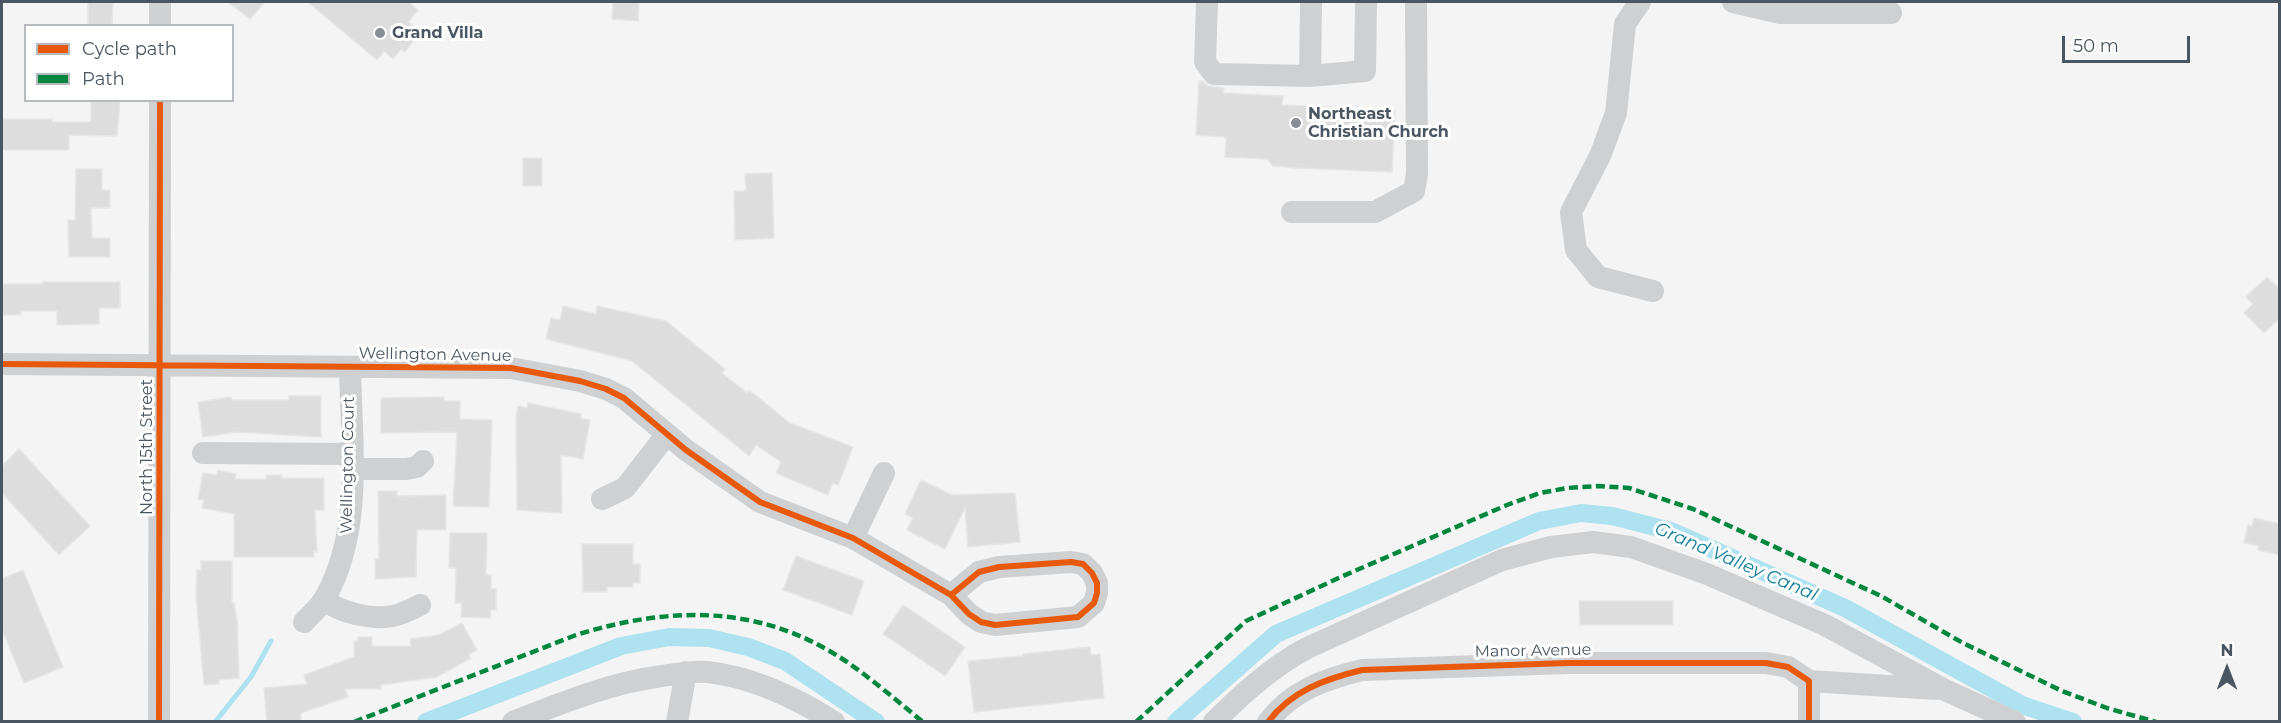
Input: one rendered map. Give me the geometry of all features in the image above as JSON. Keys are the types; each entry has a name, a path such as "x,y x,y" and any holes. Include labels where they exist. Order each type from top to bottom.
{"street":[{"path":"160,2 160,24"},
{"path":"1207,2 1205,62 1214,74 1310,76 1365,71 1366,2"},
{"path":"1310,76 1311,2"},
{"path":"1292,212 1375,212 1414,191 1416,174 1416,2"},
{"path":"1640,2 1626,24 1616,113 1600,156 1571,212 1576,249 1598,277 1653,291"},
{"path":"1733,2 1780,13 1891,13"},
{"name":"North 15th Street","path":"159,722 160,102"},
{"name":"Wellington Avenue","path":"2,364 511,368 580,381 606,388 624,398 667,435 759,502 853,538 951,595 969,614 981,622 995,625 1078,617 1094,603 1097,583 1092,573 1083,564 1071,562 999,567 979,572 951,595"},
{"name":"Wellington Court","path":"304,622 324,600 338,571 347,541 351,509 350,367"},
{"path":"602,499 625,488 667,435"},
{"path":"203,453 351,461 406,469 417,467 423,461"},
{"path":"853,538 884,473"},
{"path":"1214,722 1263,677 1307,648 1502,560 1551,547 1593,542 1631,547 1707,574 1826,625 1942,689 2015,722"},
{"path":"324,600 334,608 377,616 392,616 420,604"},
{"name":"Manor Avenue","path":"1268,722 1278,708 1302,691 1333,677 1362,670 1568,663 1766,663 1788,667 1809,681"},
{"path":"513,722 603,688 633,680 686,672 722,674 773,688 806,704 834,722"},
{"path":"677,722 686,672"},
{"path":"1809,722 1809,681 1942,689"}],"building":[{"path":"88,2 113,2 112,24 88,24"},
{"path":"228,2 265,2 250,19"},
{"name":"Grand Villa","path":"308,2 409,2 418,10 408,22 418,30 412,36 415,39 405,52 401,49 393,59 384,51 377,60"},
{"path":"613,2 639,2 638,21 612,19"},
{"name":"Northeast Christian Church","path":"1199,81 1203,81 1208,86 1224,88 1223,93 1283,96 1282,105 1395,110 1392,172 1273,166 1267,159 1225,157 1226,137 1196,135"},
{"path":"91,102 120,102 117,136 69,135 69,150 2,150 2,119 91,122"},
{"path":"523,158 542,158 542,186 523,186"},
{"path":"76,169 102,169 102,190 110,190 110,208 91,208 92,238 110,238 110,257 69,257 68,220 75,220"},
{"path":"772,173 774,238 735,240 734,191 746,191 745,174"},
{"path":"2267,277 2280,289 2280,318 2264,333 2244,313 2253,304 2246,297"},
{"path":"43,282 120,282 120,308 99,308 99,324 57,325 57,311 21,311 21,315 2,315 2,284 43,284"},
{"path":"563,306 596,314 597,306 666,321 725,369 722,373 747,393 749,390 790,423 853,447 838,485 833,483 828,495 776,473 781,462 756,445 749,456 632,361 546,339 551,318 560,320"},
{"path":"289,396 321,396 321,437 237,432 203,437 198,402 231,397 232,400 289,400"},
{"path":"444,397 444,401 460,401 460,419 492,420 489,507 453,506 457,432 381,433 381,398"},
{"path":"528,403 581,414 580,418 590,420 583,459 561,455 562,513 517,510 516,416 518,406 527,408"},
{"path":"19,449 90,526 59,555 2,493 2,466"},
{"path":"218,470 236,474 235,479 266,479 266,475 282,475 282,478 324,478 324,510 315,510 317,552 314,551 314,557 234,557 234,514 202,508 204,500 198,499 203,473 217,475"},
{"path":"921,480 952,495 1015,493 1020,542 968,547 965,508 945,549 907,530 913,518 905,514"},
{"path":"378,491 397,491 397,496 446,495 446,530 417,530 416,577 375,579 375,559 379,559"},
{"path":"2254,518 2280,524 2280,555 2258,550 2259,546 2244,543 2248,525 2252,526"},
{"path":"450,533 487,533 486,575 491,575 491,589 496,589 496,610 491,610 490,618 461,617 462,603 455,603 456,568 449,568"},
{"path":"582,544 633,544 633,564 640,564 640,583 633,583 633,587 607,587 607,592 583,592"},
{"path":"796,556 864,581 852,615 783,590"},
{"path":"201,561 232,561 232,603 234,603 237,619 239,678 219,680 219,684 204,685 196,595 197,570 201,570"},
{"path":"23,570 63,667 24,683 2,629 2,579"},
{"path":"1579,601 1673,601 1673,625 1580,625"},
{"path":"903,605 965,647 945,676 883,634"},
{"path":"462,623 477,650 469,654 471,658 437,677 381,685 381,689 345,689 348,697 301,713 301,722 267,722 264,688 307,684 304,675 354,657 354,641 358,641 358,637 372,637 372,646 411,646 410,639 439,635"},
{"path":"1090,647 1091,655 1100,654 1104,698 974,712 968,661"}],"waterway":[{"name":"Grand Valley Canal","path":"1176,722 1276,634 1539,521 1581,513 1612,516 1671,531 1845,608 2022,705 2073,722"},
{"name":"Grand Valley Canal","path":"426,722 621,646 669,637 709,638 748,647 785,661 876,722"},
{"path":"215,722 251,677 271,641"}],"marked path":[{"path":"1136,722 1246,621 1507,505 1540,493 1598,486 1629,488 1693,509 1881,596 1963,643 2062,691 2107,708 2156,722"},
{"path":"354,722 576,635 611,625 680,615 747,620 780,628 812,642 854,667 923,722"}],"cycle path":[{"path":"159,722 160,102"},
{"path":"2,364 511,368 580,381 606,389 624,398 686,450 760,502 853,538 951,595 969,614 981,622 995,625 1078,617 1094,603 1097,583 1092,573 1083,564 1071,562 999,567 979,572 951,595"},
{"path":"1268,722 1277,711 1298,694 1322,682 1362,670 1568,663 1766,663 1788,667 1809,681 1809,722"}],"place":[{"name":"Grand Villa","path":"380,33"},
{"name":"Northeast Christian Church","path":"1296,123"}]}
